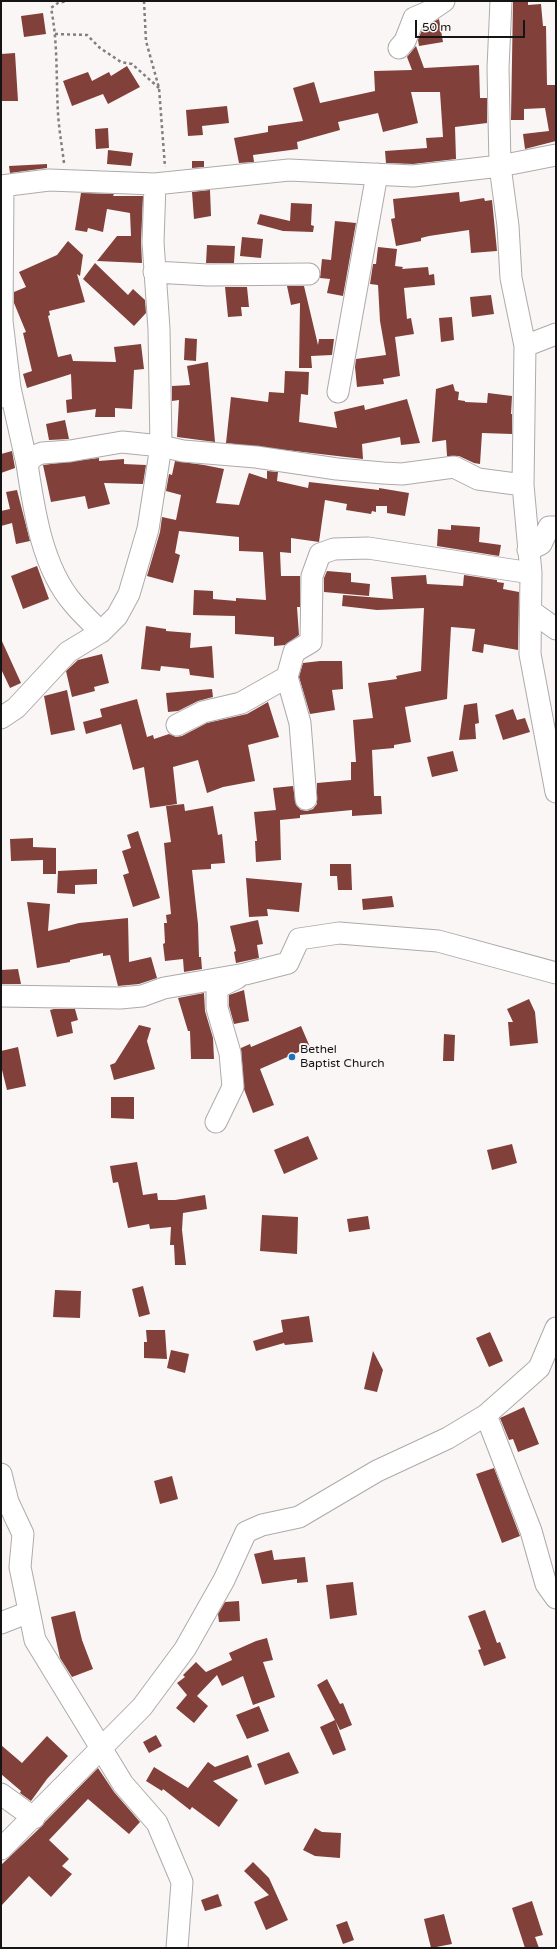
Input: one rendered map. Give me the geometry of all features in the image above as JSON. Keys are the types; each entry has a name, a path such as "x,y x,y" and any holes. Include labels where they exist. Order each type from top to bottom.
{"street":[{"path":"399,48 405,41 414,18 428,12 444,1"},
{"path":"501,1 498,68 500,166 508,226 511,278 525,346 523,485 531,573 530,654 556,792"},
{"path":"101,632 72,603 54,572 35,518 27,464 6,392 2,321 2,186 42,181 160,184 289,170 413,176 500,166 556,155"},
{"path":"338,392 377,174"},
{"path":"1,718 16,708 68,652 101,632 117,616 129,594 148,530 161,446 159,329 153,242 160,184"},
{"path":"154,272 208,275 309,274"},
{"path":"525,346 556,334"},
{"path":"27,464 34,456 42,453 122,442 161,446 183,451 256,456 337,469 389,474 402,474 454,467 478,479 523,485"},
{"path":"528,550 541,544 549,527 556,527"},
{"path":"306,799 300,723 287,677 294,652 311,642 312,576 320,554 334,549 368,548 531,573"},
{"path":"530,611 556,629"},
{"path":"177,725 203,712 241,703 287,677"},
{"path":"1,996 120,998 142,996 164,988 245,974 288,963 299,939 339,933 438,941 556,973"},
{"path":"216,1122 233,1087 230,1053 218,1008 217,988 245,974"},
{"path":"1,1849 34,1818 100,1748 142,1707 185,1649 224,1580 246,1532 262,1525 299,1517 377,1471 448,1438 486,1415 539,1368 556,1328"},
{"path":"486,1415 531,1531 546,1584 556,1598"},
{"path":"1,1474 8,1502 23,1534 20,1567 35,1640 123,1784 157,1823 182,1882 177,1948"},
{"path":"1,1623 29,1612"},
{"path":"1,1794 34,1818"}],"path":[{"path":"66,181 58,114 58,69 51,8 58,3 67,1"},
{"path":"144,1 146,41 159,88 160,184"},
{"path":"55,34 87,35 100,48 121,62 132,64 159,88"}],"building":[{"path":"513,1 528,1 528,5 541,4 543,26 546,26 547,85 556,85 556,141 525,149 523,134 549,131 545,108 524,109 524,120 511,120"},
{"path":"43,13 46,34 24,37 21,16"},
{"path":"439,19 443,42 419,46 418,40 423,27"},
{"path":"416,46 424,68 479,65 480,98 487,98 487,123 455,127 456,159 413,164 386,163 385,151 427,148 426,138 443,137 440,92 411,92 418,123 383,132 378,113 338,122 340,130 297,142 298,149 253,155 254,162 239,163 234,138 268,132 268,126 303,121 293,88 314,82 320,103 375,91 374,71 412,70 407,57"},
{"path":"15,53 18,101 1,101 1,54"},
{"path":"127,66 140,87 108,104 103,94 72,106 63,81 88,72 92,81 109,72 111,76"},
{"path":"227,106 229,123 202,126 203,135 188,136 186,110"},
{"path":"108,128 109,148 96,149 95,129"},
{"path":"108,150 133,153 131,166 107,164"},
{"path":"192,161 204,161 204,167 192,168"},
{"path":"47,164 47,168 10,173 9,166"},
{"path":"210,190 211,216 194,219 192,192"},
{"path":"459,192 460,202 484,198 485,201 492,200 497,251 471,253 469,230 429,236 421,238 421,241 396,246 391,219 395,218 393,199"},
{"path":"81,193 114,194 113,196 143,196 141,242 142,263 97,261 117,236 131,236 130,213 107,209 103,232 88,228 87,232 75,230"},
{"path":"291,203 312,204 311,225 314,226 313,232 283,231 257,224 260,214 290,221"},
{"path":"335,221 356,223 343,296 327,293 330,279 320,278 322,259 331,260"},
{"path":"242,237 263,239 261,258 240,256"},
{"path":"68,241 83,255 80,276 77,274 85,302 49,311 50,315 48,316 58,357 71,354 73,361 116,362 114,347 141,344 144,369 134,370 132,409 115,408 115,417 95,417 96,409 67,413 66,400 72,399 71,374 27,388 23,374 32,371 23,333 26,332 14,303 14,292 26,287 19,272 57,255"},
{"path":"207,245 235,246 234,263 206,263"},
{"path":"378,247 397,249 395,266 403,267 402,269 428,267 429,275 434,274 435,285 404,288 407,319 411,318 414,334 395,337 400,376 383,379 384,384 357,387 355,367 356,359 386,355 380,321 378,285 370,284 373,264 376,264"},
{"path":"95,263 128,295 133,289 145,300 146,313 134,326 83,279"},
{"path":"287,286 304,286 318,345 319,339 334,339 332,355 311,356 312,368 299,368 300,303 291,305"},
{"path":"225,287 247,287 249,307 241,307 242,316 228,317"},
{"path":"491,295 494,314 472,317 470,297"},
{"path":"452,317 454,340 441,342 439,318"},
{"path":"185,338 197,339 196,361 184,360"},
{"path":"208,362 215,442 177,437 179,400 172,401 172,386 190,385 187,366"},
{"path":"285,371 309,372 308,395 301,394 299,422 337,428 334,412 364,405 365,410 407,399 420,443 401,445 400,437 362,444 363,459 226,443 231,397 268,402 269,392 284,393"},
{"path":"453,384 455,391 459,392 458,400 465,402 487,403 488,393 512,396 512,434 482,433 480,464 474,463 459,456 447,456 446,440 432,442 436,389"},
{"path":"65,420 69,439 49,440 46,424"},
{"path":"12,451 15,468 1,473 1,454"},
{"path":"99,458 99,461 124,459 124,464 146,465 143,484 104,483 110,504 88,509 85,496 51,502 43,465"},
{"path":"175,461 224,469 216,503 239,505 249,473 267,479 267,471 278,472 277,481 308,488 309,482 379,490 379,488 409,493 405,516 387,513 387,506 376,506 376,512 372,511 371,514 346,510 347,504 325,500 319,542 291,538 291,553 280,552 281,576 300,576 300,607 297,607 299,635 285,645 274,646 274,637 235,634 235,616 193,615 194,590 213,591 213,599 236,601 236,598 266,600 263,552 239,551 239,537 179,531 175,553 180,555 173,583 147,576 160,532 162,517 176,520 181,495 166,491 169,474 172,475"},
{"path":"17,490 30,541 16,544 12,523 1,526 1,511 10,509 6,492"},
{"path":"451,525 480,527 479,542 501,545 499,556 437,546 438,529 451,530"},
{"path":"37,566 49,599 23,609 11,576"},
{"path":"327,571 351,573 351,582 370,584 369,596 324,592 324,578"},
{"path":"426,575 427,584 463,586 464,575 497,580 497,582 504,583 503,589 519,592 518,650 484,644 483,653 472,651 475,629 451,627 447,699 405,707 411,742 394,745 394,748 372,750 374,796 381,796 382,814 352,816 352,810 300,815 300,818 280,820 281,860 256,862 255,841 257,841 254,812 276,810 273,788 293,786 296,805 301,810 307,811 313,809 317,804 317,783 351,780 351,762 356,762 353,720 373,718 368,683 397,679 396,676 421,671 424,608 377,610 342,606 343,595 393,599 391,577"},
{"path":"146,626 166,629 166,631 191,633 190,648 212,646 214,678 190,675 189,669 161,666 160,671 141,669"},
{"path":"1,639 21,683 10,688 1,669"},
{"path":"102,654 109,683 94,687 95,691 72,697 66,671 78,660"},
{"path":"342,661 343,689 332,690 335,710 310,714 299,677 303,663"},
{"path":"212,689 213,697 198,701 178,711 168,712 166,693"},
{"path":"67,690 75,730 51,735 44,696"},
{"path":"137,699 147,737 153,735 154,739 169,734 176,737 182,736 207,723 247,714 268,702 279,737 248,745 255,781 223,787 207,793 198,760 173,767 177,804 150,808 144,767 133,770 121,724 86,734 83,722 102,717 100,709"},
{"path":"477,703 479,723 475,724 476,739 459,740 464,705"},
{"path":"513,709 517,720 525,718 530,732 503,740 495,715"},
{"path":"453,751 458,771 432,777 427,757"},
{"path":"184,804 185,811 213,806 218,835 222,834 225,863 211,864 211,869 192,870 198,924 199,957 201,957 202,969 184,972 183,959 165,961 163,944 165,943 164,923 167,923 166,915 171,914 164,843 171,842 166,806"},
{"path":"138,831 160,898 133,907 123,875 129,873 122,851 131,848 127,835"},
{"path":"33,838 33,847 56,848 56,874 43,874 43,860 11,861 10,839"},
{"path":"330,864 351,864 352,890 338,890 337,876 330,876"},
{"path":"97,869 97,884 75,885 75,894 57,893 58,871"},
{"path":"246,878 302,883 299,912 267,909 268,916 249,917"},
{"path":"392,896 394,907 363,910 362,899"},
{"path":"27,902 50,904 48,931 79,923 128,918 129,962 151,957 157,978 139,984 118,986 110,955 103,956 103,953 70,960 70,962 37,968"},
{"path":"258,920 263,944 257,945 259,958 236,963 234,952 236,951 230,926"},
{"path":"18,969 21,984 1,984 1,970"},
{"path":"244,990 249,1021 234,1024 229,1006 229,995"},
{"path":"204,993 205,1011 213,1038 214,1059 191,1059 190,1031 188,1031 178,998"},
{"path":"529,999 535,1012 538,1043 510,1046 508,1022 513,1022 507,1009"},
{"path":"75,1009 78,1020 71,1022 73,1033 57,1037 50,1010"},
{"path":"139,1025 151,1028 147,1041 155,1069 114,1080 110,1065 115,1063"},
{"path":"301,1026 310,1047 260,1069 274,1105 253,1113 244,1089 241,1048 250,1044 251,1047"},
{"path":"444,1034 455,1035 454,1061 443,1061"},
{"path":"18,1047 26,1086 7,1090 1,1066 1,1051"},
{"path":"111,1097 134,1097 134,1119 111,1118"},
{"path":"308,1136 318,1159 284,1174 274,1150"},
{"path":"512,1144 517,1163 492,1170 487,1150"},
{"path":"137,1162 143,1195 157,1193 158,1200 175,1200 205,1195 207,1209 183,1213 182,1230 186,1265 175,1265 174,1245 170,1245 171,1227 150,1229 149,1224 128,1228 118,1182 113,1183 110,1166"},
{"path":"262,1215 298,1217 297,1254 260,1251"},
{"path":"368,1216 370,1229 349,1232 347,1219"},
{"path":"143,1286 150,1314 139,1317 132,1289"},
{"path":"55,1290 81,1291 80,1318 53,1317"},
{"path":"309,1316 313,1342 285,1345 284,1343 256,1351 253,1341 283,1332 281,1320"},
{"path":"146,1330 165,1330 167,1359 144,1358 144,1342 147,1342"},
{"path":"490,1332 503,1361 489,1367 476,1338"},
{"path":"171,1350 189,1354 185,1373 167,1368"},
{"path":"373,1351 383,1370 377,1392 364,1389"},
{"path":"524,1407 539,1444 518,1452 513,1439 509,1440 500,1418"},
{"path":"494,1468 520,1536 502,1543 476,1474"},
{"path":"172,1476 178,1499 160,1504 154,1481"},
{"path":"272,1550 274,1560 305,1557 308,1582 297,1583 297,1579 262,1584 254,1554"},
{"path":"353,1582 357,1615 330,1619 326,1585"},
{"path":"239,1601 240,1621 219,1622 218,1614 225,1602"},
{"path":"485,1610 497,1643 500,1642 506,1658 484,1666 478,1650 481,1649 468,1616"},
{"path":"75,1611 82,1640 93,1669 72,1677 60,1658 51,1617"},
{"path":"267,1638 273,1660 263,1662 275,1697 253,1705 243,1676 222,1686 217,1675 197,1696 208,1706 194,1723 176,1708 187,1695 177,1683 185,1677 183,1675 196,1662 206,1672 232,1660 229,1653 256,1641"},
{"path":"327,1679 340,1704 343,1703 352,1725 340,1730 317,1685"},
{"path":"259,1706 269,1731 247,1739 236,1715"},
{"path":"335,1720 346,1750 333,1755 320,1727"},
{"path":"156,1735 162,1746 149,1753 143,1742"},
{"path":"47,1736 68,1756 47,1779 31,1801 20,1793 21,1791 1,1774 1,1745 22,1763"},
{"path":"289,1752 299,1773 265,1785 257,1764"},
{"path":"248,1755 252,1767 213,1781 238,1800 219,1827 192,1807 190,1810 163,1789 162,1791 146,1781 154,1767 188,1788 208,1762 215,1767"},
{"path":"98,1768 114,1792 140,1822 129,1834 88,1799 49,1840 69,1859 62,1866 72,1874 51,1897 29,1876 1,1906 1,1865 43,1825"},
{"path":"315,1828 322,1832 341,1833 340,1858 315,1856 303,1850"},
{"path":"253,1862 269,1878 288,1920 266,1930 254,1902 269,1895 244,1871"},
{"path":"218,1894 222,1906 205,1911 201,1900"},
{"path":"532,1901 543,1935 535,1937 539,1948 525,1948 512,1908"},
{"path":"444,1914 452,1944 431,1948 424,1919"},
{"path":"347,1921 354,1940 343,1944 336,1925"}],"place":[{"name":"Bethel Baptist Church","path":"292,1057"}]}
